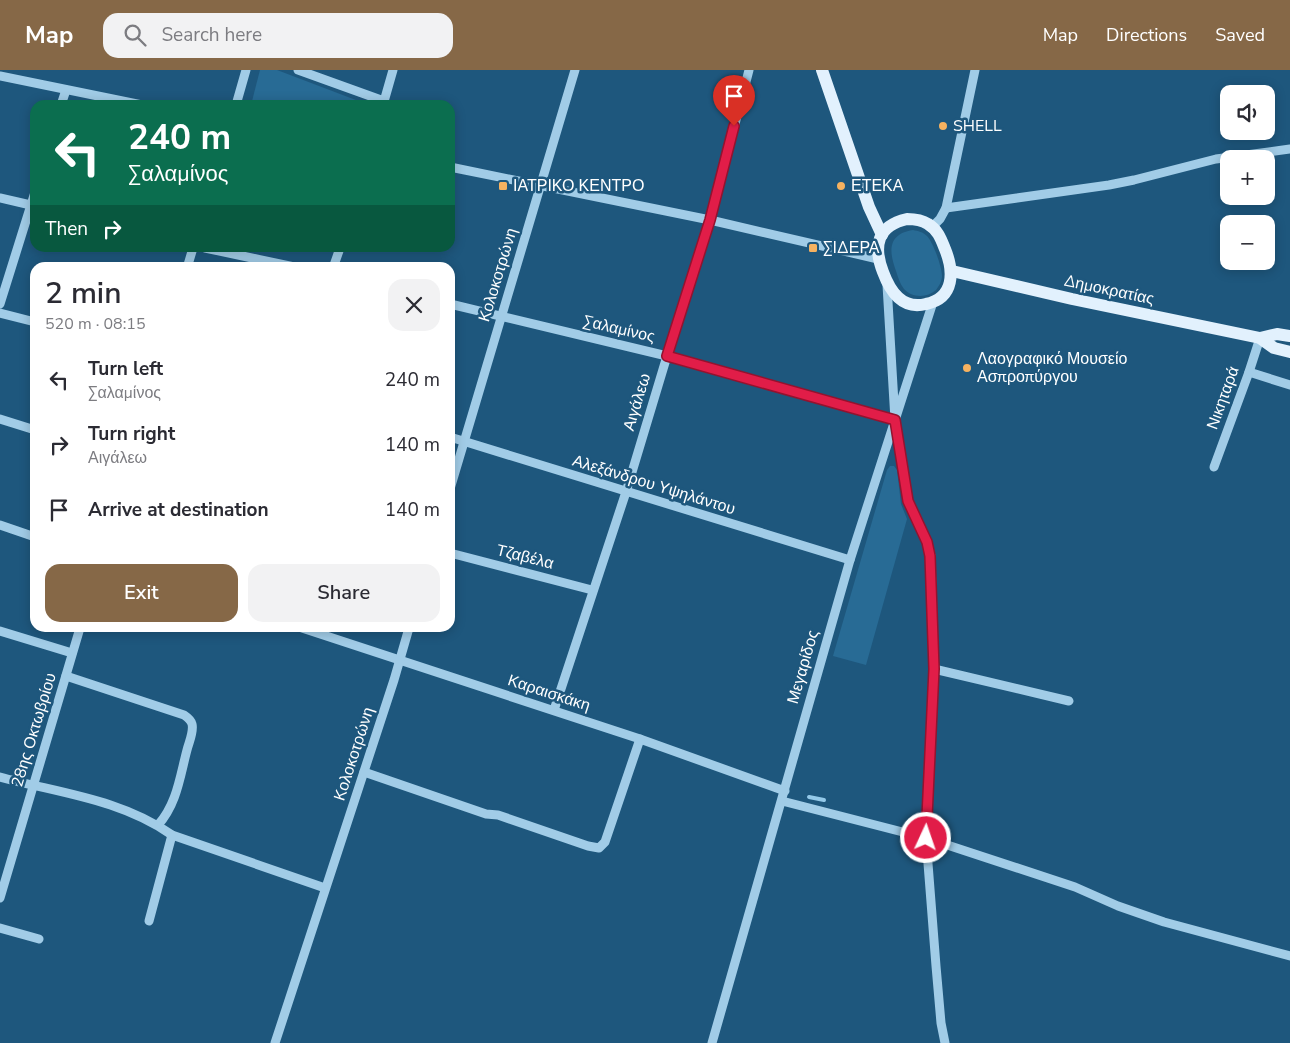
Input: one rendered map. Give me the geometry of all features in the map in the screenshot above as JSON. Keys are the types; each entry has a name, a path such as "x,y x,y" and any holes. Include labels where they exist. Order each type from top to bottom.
{"main road":[{"path":"822,70 869,207 882,235"},
{"path":"907,219 918,220 932,227 942,241 952,271 950,285 933,302 920,305 908,304 897,297 887,284 878,259 877,248 882,235 891,225 907,219"},
{"name":"Δημοκρατίας","path":"952,271 1072,299 1260,338 1274,348 1290,352"},
{"name":"Δημοκρατίας","path":"1260,338 1277,334 1290,336"}],"street":[{"path":"237,100 246,70"},
{"path":"298,70 375,100"},
{"path":"384,100 393,70"},
{"name":"Κολοκοτρώνη","path":"455,472 575,70"},
{"name":"Αιγάλεω","path":"554,710 592,590 626,492 710,220 749,70"},
{"path":"932,227 940,219 946,208 975,70"},
{"path":"0,76 117,100"},
{"path":"63,100 66,90"},
{"path":"946,208 1109,185 1216,159 1290,148"},
{"path":"455,168 710,220 878,259"},
{"path":"0,198 30,205"},
{"path":"0,304 30,215"},
{"path":"224,252 271,262"},
{"path":"887,284 895,420 908,501 929,548 934,669 926,838 945,1043"},
{"name":"Μεγαρίδος","path":"712,1043 850,560 933,302"},
{"name":"Σαλαμίνος","path":"455,305 667,356 895,420"},
{"path":"0,313 30,321"},
{"name":"Νικηταρά","path":"1214,467 1260,338"},
{"path":"1249,372 1290,385"},
{"path":"0,419 30,428"},
{"name":"Αλεξάνδρου Υψηλάντου","path":"455,438 850,560"},
{"path":"0,525 30,535"},
{"name":"Τζαβέλα","path":"455,555 592,590"},
{"path":"0,632 72,653"},
{"name":"28ης Οκτωβρίου","path":"0,898 79,632"},
{"name":"Καραισκάκη","path":"314,632 640,739 785,791"},
{"name":"Κολοκοτρώνη","path":"275,1043 408,632"},
{"path":"934,669 1069,700"},
{"path":"66,676 184,715 189,719 192,724 192,733 181,775 166,817 158,825"},
{"path":"364,772 486,814 498,815 588,846 599,848 605,842 640,739"},
{"path":"0,777 33,786 89,797 126,810 158,825 172,835 325,888"},
{"path":"782,801 926,838 1075,887 1118,906 1164,922 1290,956"},
{"path":"149,921 172,835"},
{"path":"0,928 38,939"}],"shaded area":[{"path":"260,70 277,70 356,100 252,100"},
{"path":"913,230 927,236 937,255 942,272 941,280 936,290 924,296 911,294 901,285 891,251 894,240 898,235"},
{"path":"890,466 894,466 897,470 901,504 907,519 866,665 833,656 887,470"}],"waterway":[{"path":"809,797 824,800"}],"place":[{"name":"SHELL","path":"943,126"},
{"name":"ΙΑΤΡΙΚΟ ΚΕΝΤΡΟ","path":"503,186"},
{"name":"ΕΤΕΚΑ","path":"841,186"},
{"name":"ΣΙΔΕΡΑ","path":"813,248"},
{"name":"Λαογραφικό Μουσείο Ασπροπύργου","path":"967,368"}],"route":[{"path":"734,126 710,220 667,356 895,420 908,501 927,542 930,556 934,669 926,838"}]}
